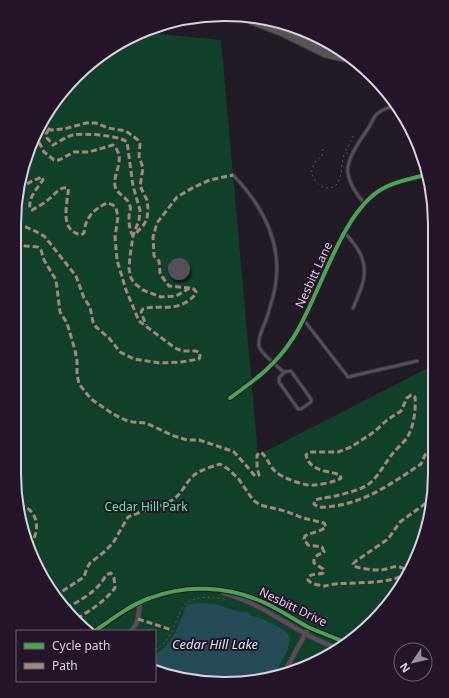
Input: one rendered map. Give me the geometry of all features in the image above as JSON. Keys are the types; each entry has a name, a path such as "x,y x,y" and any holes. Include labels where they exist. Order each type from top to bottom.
{"highway":[{"path":"267,26 326,53 339,56"}],"street":[{"name":"Nesbitt Lane","path":"230,398 261,376 285,351 304,320 337,247 354,216 365,203 382,189 397,182 422,177"},
{"name":"Nesbitt Drive","path":"97,630 148,598 186,589 206,589 225,590 246,595 275,608 309,627 341,640"},
{"name":"Nesbitt Drive","path":"206,589 248,601 314,639 333,646"},
{"path":"132,630 138,619 140,602"},
{"path":"287,667 309,627"}],"lane":[{"path":"365,203 358,195 348,172 349,162 376,114 391,107"},
{"path":"234,175 252,196 261,210 269,227 275,247 276,282 267,320 259,340 261,350 284,372 291,372 311,399 311,402 301,409 298,409 279,382 279,378 284,372"},
{"path":"345,233 357,246 362,258 364,275 354,308"},
{"path":"304,320 348,378 417,361"}],"path":[{"path":"323,149 322,156 315,162 311,171 315,181 322,187 334,187 339,181 342,159 354,135"},
{"path":"345,152 352,156"},
{"path":"156,649 162,645 170,635 184,604 191,600 203,598 226,599"}],"green space":[{"name":"Cedar Hill Park","path":"155,33 221,40 258,455 428,368 428,487 424,513 417,539 407,564 394,587 377,608 359,626 338,643 302,662 264,673 238,677 211,677 185,673 156,665 156,630 95,630 72,608 55,587 36,551 28,526 21,487 21,211 25,185 36,147 42,134 55,111 72,90 90,72 111,55 134,42"}],"water":[{"name":"Cedar Hill Lake","path":"189,603 198,603 216,604 235,611 248,612 252,616 263,619 284,630 290,639 288,649 277,670 238,677 211,677 185,673 156,665 156,654 166,646 174,635 185,610 184,609"}],"building":[{"path":"179,258 187,261 190,269 187,277 179,280 171,277 168,269 171,261"}],"marked path":[{"path":"46,127 51,130 64,129 86,123 96,123 108,128 126,131 138,140 140,144 139,156 143,168 140,186 147,200 148,209 147,219 143,226 135,234"},
{"path":"49,129 46,134 47,138 53,145 68,137 78,134 109,136 127,142 133,186 140,210 139,220 133,236 130,256 129,269 131,278 134,283 143,290 161,297 176,296 190,288 194,289 196,292 188,301 176,306 143,309 141,312 146,325"},
{"path":"39,141 44,152 54,160 59,160 74,152 89,152 113,145 119,155 115,186 118,192 129,203 129,223 133,236"},
{"path":"190,288 169,286 160,273 159,261 154,256 153,237 157,223 177,197 210,180 233,175"},
{"path":"21,226 26,227 44,236 76,276 84,298 90,307 93,322 120,352 134,359 160,363 199,359 200,353 196,351 182,351 175,348 139,321 126,290 117,260 115,237 118,217 116,208 113,205 107,203 94,211 88,218 84,233 81,235 71,230 67,222 66,212 68,188 62,188 45,202 32,210 30,209 30,201 43,180 42,177 25,186"},
{"path":"21,244 25,246 38,247 41,250 44,260 56,280 60,312 67,323 75,350 79,384 91,399 113,414 125,420 146,423 174,436 187,440 199,440 234,452 255,476 259,475 257,455 261,452 274,470 279,474 300,483 315,485 341,478 340,475 320,470 311,465 306,455 309,452 338,452 351,447 374,432 387,420 401,411 407,398 411,395 415,397 414,416 409,434 405,441 391,455 375,479 371,483 359,489 315,500 314,504 321,507 346,504 368,496 401,478 421,464 428,452"},
{"path":"60,593 84,577 90,563 113,543 128,517 163,505 174,499 198,472 220,464 238,478 253,500 260,505 324,523 326,527 305,536 304,539 308,545 322,547 324,552 316,556 314,559 314,563 323,569 323,573 308,577 310,582 325,586 344,583 391,580 400,577"},
{"path":"404,569 400,567 384,570 364,569 354,566 353,564 388,539 400,522 425,503"},
{"path":"24,506 31,511 35,517 36,529 33,541"},
{"path":"70,606 94,590 103,581 106,575 111,573 114,578 115,588 107,597 81,617"},
{"path":"138,619 172,630"}],"cycle path":[{"path":"230,398 248,385 272,364 293,338 303,321 343,236 354,217 367,201 387,186 422,176"},
{"path":"96,630 128,608 150,598 178,590 206,589 221,590 249,597 269,605 308,627 341,640"}]}
